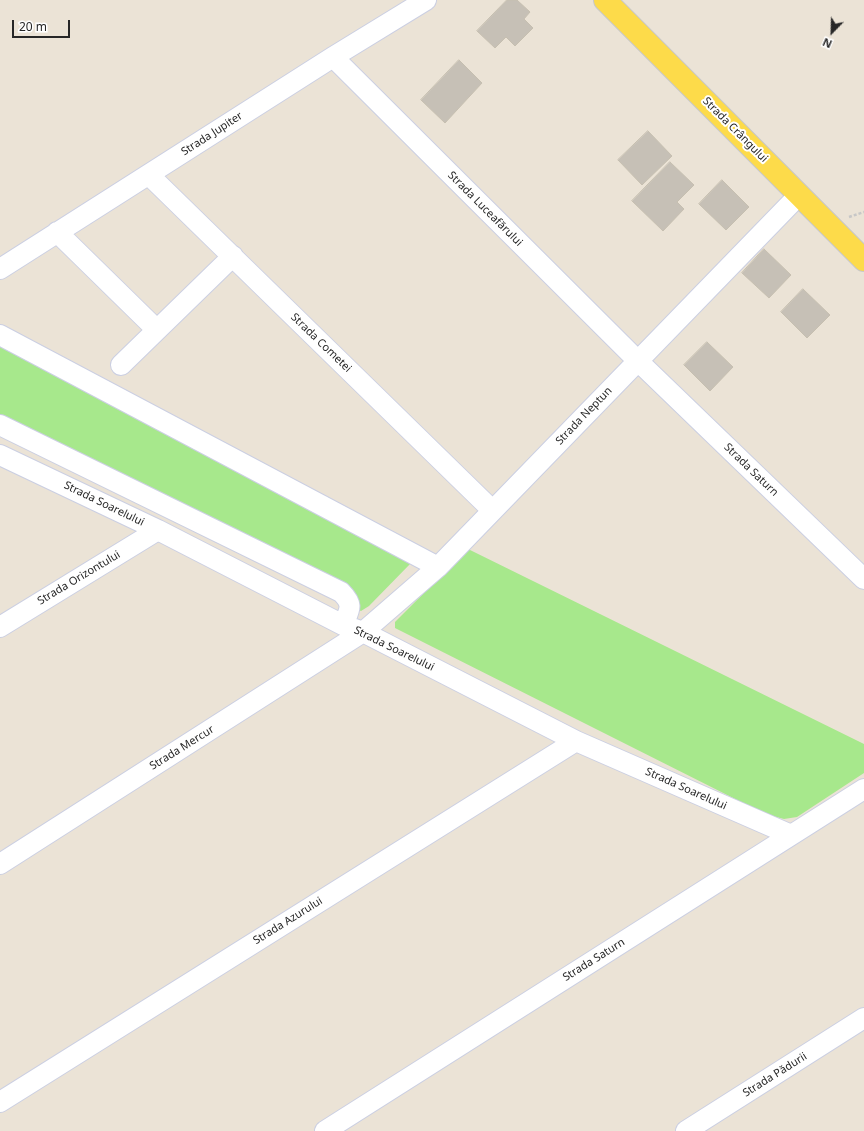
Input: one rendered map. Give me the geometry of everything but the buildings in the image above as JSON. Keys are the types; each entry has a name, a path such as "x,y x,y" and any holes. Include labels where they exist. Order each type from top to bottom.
{"main road":[{"name":"Strada Crângului","path":"605,0 864,260"}],"street":[{"name":"Strada Jupiter","path":"0,269 333,57 426,0"},
{"name":"Strada Luceafărului","path":"333,57 638,361"},
{"name":"Strada Cometei","path":"149,175 492,510"},
{"name":"Strada Neptun","path":"363,632 438,567 799,194"},
{"path":"57,232 157,330"},
{"path":"122,365 233,256"},
{"path":"0,335 438,567"},
{"name":"Strada Saturn","path":"638,361 864,579"},
{"path":"0,425 341,592 348,600 350,609 343,625"},
{"name":"Strada Soarelului","path":"0,455 158,530 343,625 363,632 576,741 791,835"},
{"name":"Strada Orizontului","path":"0,626 158,530"},
{"name":"Strada Mercur","path":"0,864 363,632"},
{"name":"Strada Azurului","path":"0,1102 576,741"},
{"name":"Strada Saturn","path":"325,1131 864,790"},
{"name":"Strada Pădurii","path":"686,1131 864,1018"}],"green space":[{"path":"0,346 411,563 369,606 361,611 354,608 0,419"},
{"path":"468,549 864,744 864,773 797,817 784,819 765,814 395,628 395,622"}]}
